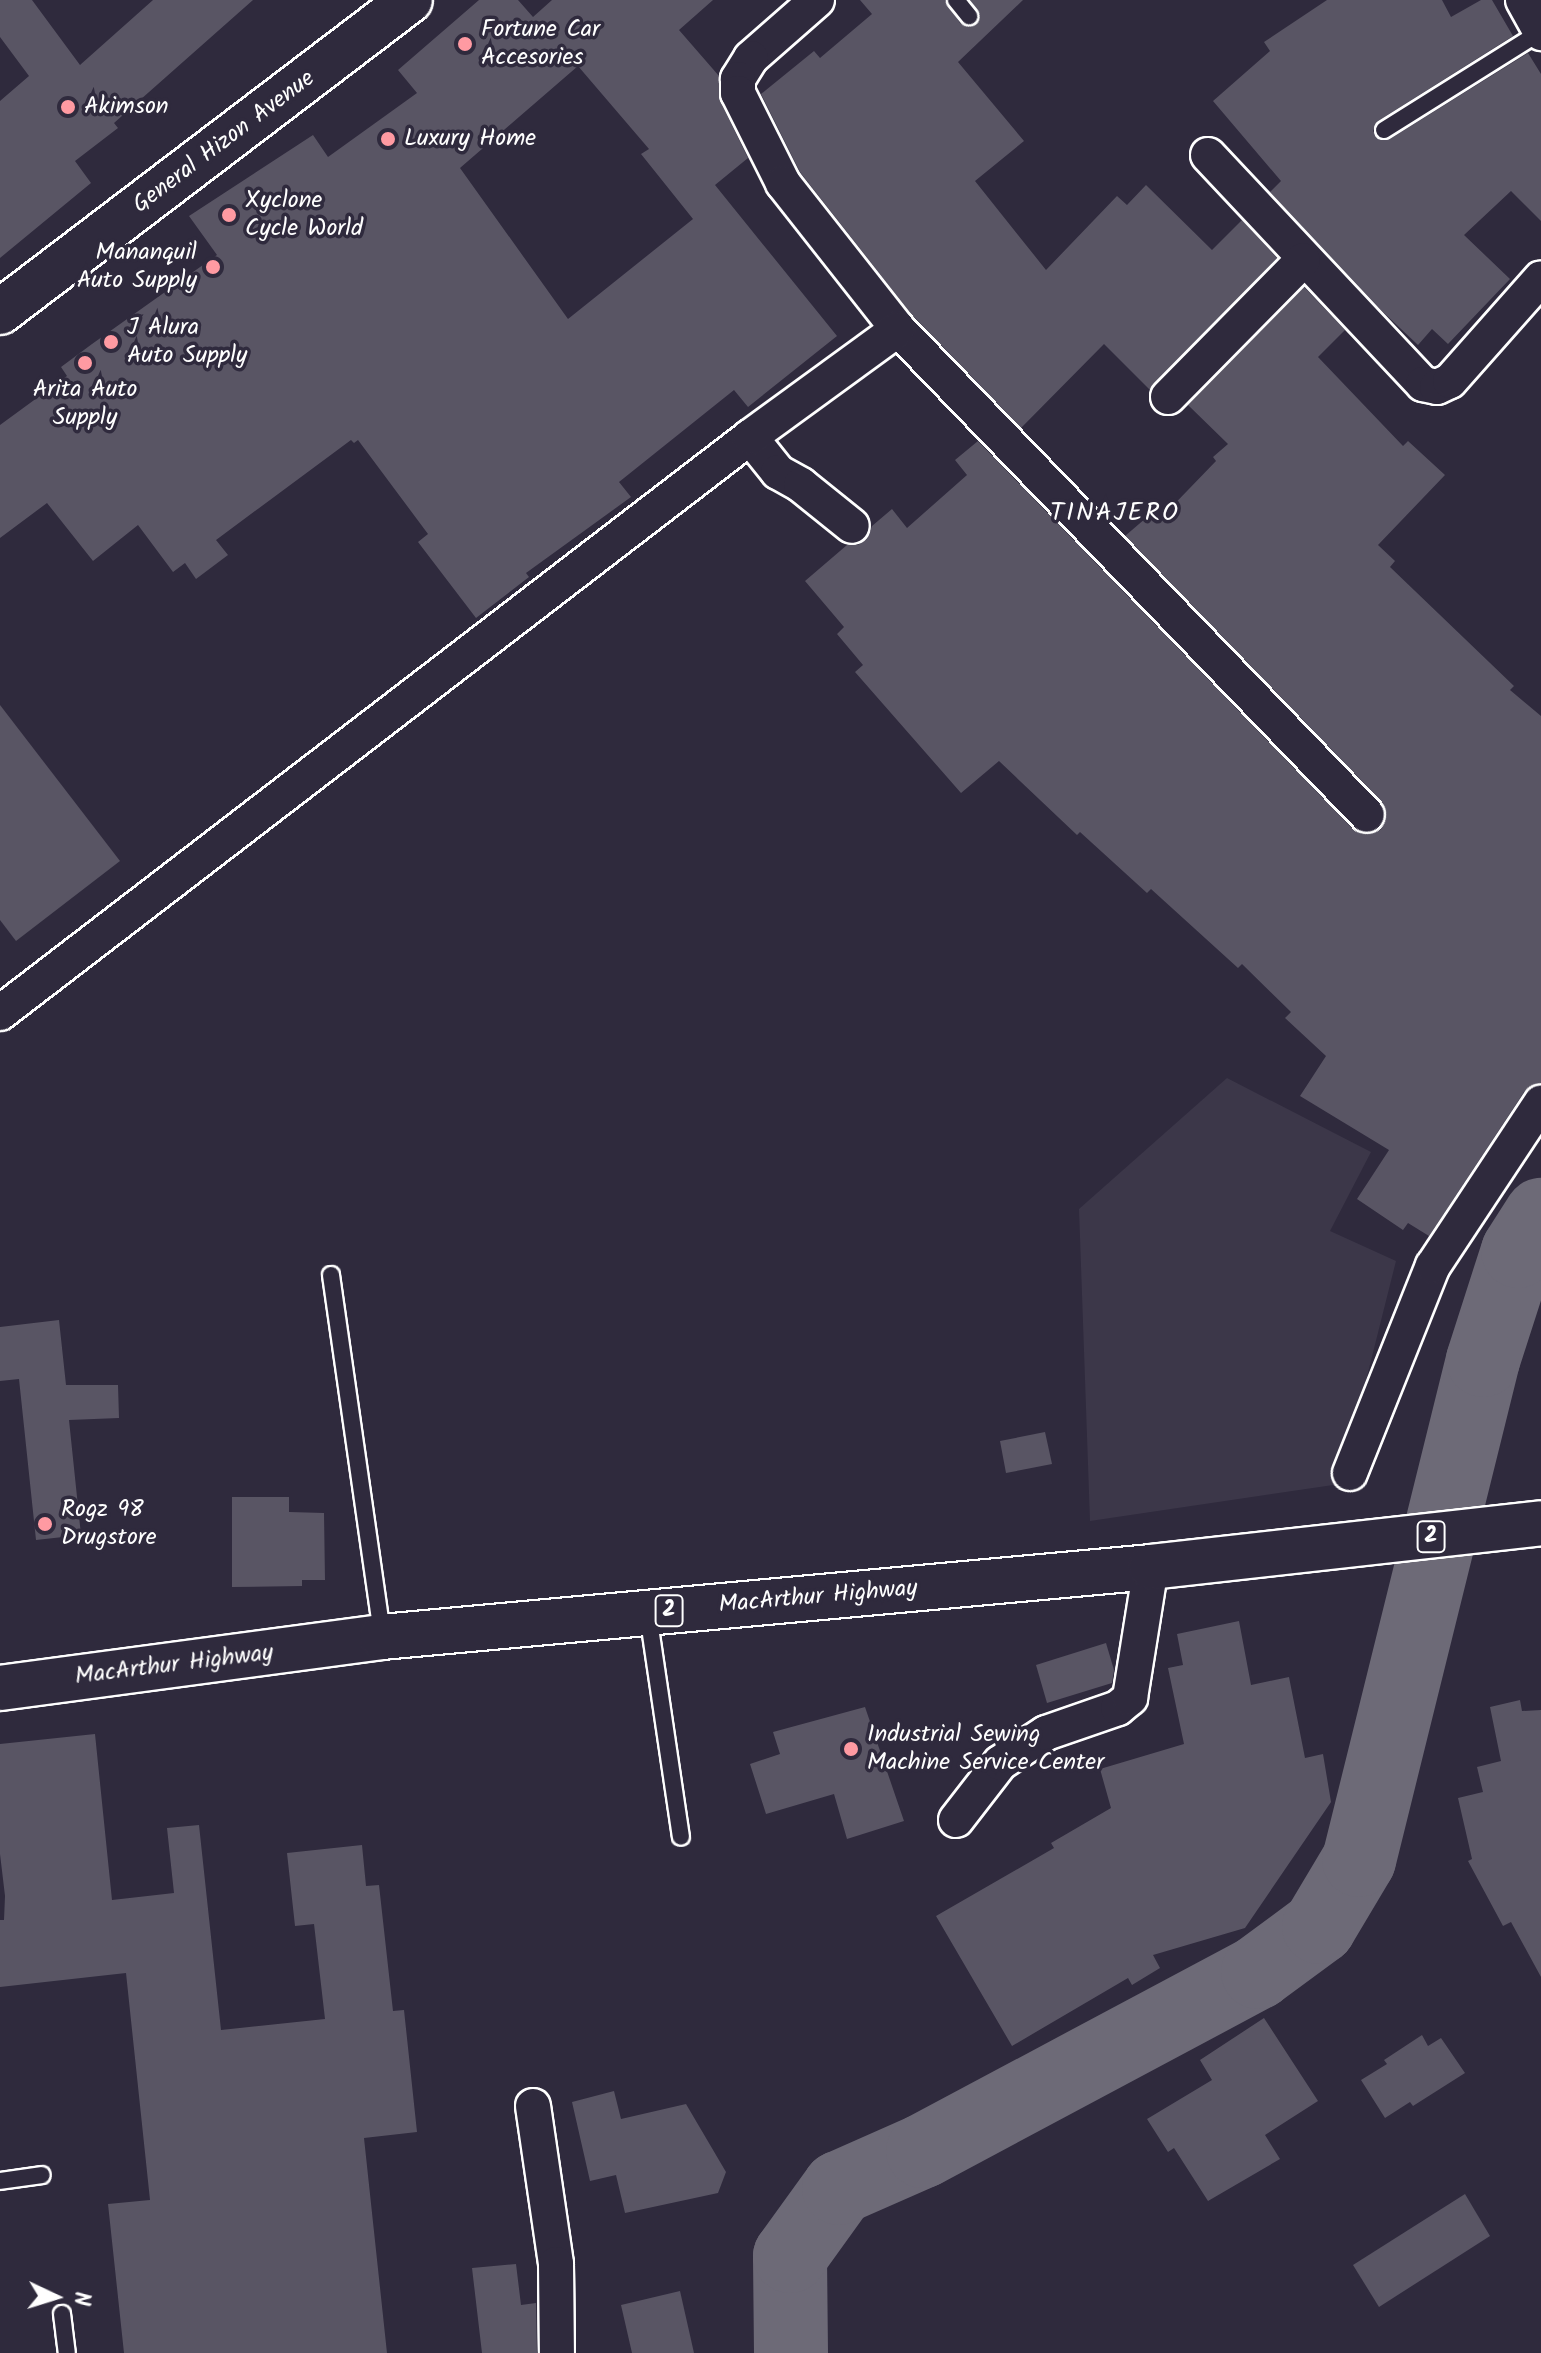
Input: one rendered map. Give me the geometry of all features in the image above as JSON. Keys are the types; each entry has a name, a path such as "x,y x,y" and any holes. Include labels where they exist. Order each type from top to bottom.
{"main road":[{"name":"General Hizon Avenue","path":"0,312 410,0"},
{"name":"MacArthur Highway","path":"0,1688 382,1637 1151,1567 1532,1525"}],"street":[{"path":"817,0 751,58 741,71 738,93 783,183 898,329 1367,815"},
{"path":"1523,0 1540,32"},
{"path":"1208,155 1303,260 1423,384 1437,387 1450,381 1541,278"},
{"path":"1168,397 1303,260"},
{"path":"0,1013 750,437 898,329"},
{"path":"750,437 778,472 801,485 852,526"},
{"path":"1350,1473 1433,1266 1541,1103"},
{"path":"956,1820 1000,1763 1046,1733 1118,1708 1130,1698 1151,1567"},
{"path":"533,2106 556,2264 557,2353"}],"lane":[{"path":"956,0 969,16"},
{"path":"1384,130 1540,32"},
{"path":"331,1275 382,1637"},
{"path":"648,1612 681,1837"},
{"path":"0,2181 42,2175"},
{"path":"62,2314 67,2353"}],"shaded area":[{"path":"1227,1078 1371,1152 1330,1231 1396,1261 1340,1484 1090,1521 1079,1209"}],"building":[{"path":"0,0 32,0 80,65 153,0 253,0 114,123 118,128 75,161 91,183 0,258 0,101 29,76 0,37"},
{"path":"479,0 518,0 533,17 552,0 713,0 679,30 719,76 720,101 748,158 715,185 837,336 748,407 734,390 619,482 631,497 526,573 529,577 476,618 418,542 428,534 358,440 354,443 351,440 216,540 228,555 196,579 185,563 173,572 138,525 93,561 47,503 0,538 0,425 67,376 61,367 217,255 189,216 313,135 328,157 417,93 398,70","holes":["578,66 649,149 641,154 693,219 568,319 460,168"]},
{"path":"860,0 945,0 960,23 970,27 976,24 980,15 970,0 1023,0 958,62 1024,141 975,181 1046,270 1117,196 1127,205 1146,185 1212,250 1242,220 1277,258 1150,390 1104,344 1021,428 913,316 800,172 761,94 814,51 820,58 872,14"},
{"path":"1327,0 1442,0 1451,17 1481,0 1492,0 1513,36 1378,121 1373,131 1380,140 1390,139 1528,53 1541,74 1541,221 1511,191 1464,235 1510,279 1448,344 1432,329 1418,345 1383,312 1270,192 1281,181 1213,101 1270,51 1264,42"},
{"path":"1304,287 1345,330 1318,357 1403,446 1408,441 1445,475 1378,545 1395,561 1390,567 1514,686 1510,690 1541,716 1541,1083 1524,1092 1429,1236 1408,1223 1403,1230 1357,1199 1389,1150 1300,1096 1326,1056 1285,1018 1291,1012 1242,964 1238,968 1151,889 1147,893 1080,832 1077,835 999,761 961,793 855,672 863,665 837,634 844,627 805,581 847,545 858,545 867,539 872,526 892,509 907,528 967,475 955,460 978,441 1353,829 1362,834 1380,830 1386,820 1381,801 1125,536 1153,512 1159,520 1216,461 1213,457 1228,444 1188,405"},
{"path":"0,705 120,861 16,941 0,920"},
{"path":"59,1320 66,1385 118,1385 119,1418 69,1420 81,1535 36,1540 19,1379 0,1381 0,1327"},
{"path":"1045,1432 1052,1464 1006,1473 1000,1441"},
{"path":"232,1497 289,1497 289,1512 324,1513 325,1580 302,1580 302,1586 232,1587"},
{"path":"1239,1621 1251,1685 1289,1677 1305,1758 1323,1754 1331,1802 1245,1928 1153,1955 1160,1968 1132,1985 1128,1978 1012,2046 936,1916 1054,1848 1051,1843 1111,1808 1100,1769 1184,1744 1168,1668 1183,1665 1177,1634"},
{"path":"1106,1643 1114,1670 1112,1683 1047,1703 1036,1665"},
{"path":"1520,1700 1522,1711 1541,1710 1541,1977 1511,1922 1503,1926 1468,1861 1472,1859 1458,1798 1483,1792 1477,1767 1501,1761 1490,1707"},
{"path":"865,1707 904,1821 847,1839 834,1794 766,1814 750,1764 780,1754 773,1732"},
{"path":"95,1734 112,1900 174,1893 167,1828 199,1825 221,2030 325,2019 314,1924 295,1926 287,1853 362,1845 366,1886 379,1885 393,2011 404,2010 417,2132 364,2138 387,2353 124,2353 108,2204 150,2200 126,1973 0,1987 0,1920 4,1920 5,1896 0,1854 0,1744"},
{"path":"1264,2018 1318,2101 1265,2135 1280,2159 1208,2201 1174,2148 1168,2152 1147,2119 1212,2080 1200,2060"},
{"path":"1422,2035 1428,2046 1441,2038 1465,2073 1413,2106 1410,2102 1385,2118 1361,2080 1387,2064 1384,2060"},
{"path":"614,2091 621,2119 686,2104 726,2172 718,2193 625,2213 616,2175 590,2181 572,2102"},
{"path":"1465,2194 1490,2236 1379,2307 1353,2265"},
{"path":"516,2264 521,2305 536,2303 537,2353 482,2353 472,2268"},
{"path":"680,2291 694,2353 632,2353 621,2305"}],"waterway":[{"path":"791,2353 790,2256 839,2188 923,2151 1258,1972 1319,1927 1359,1860 1483,1360 1518,1251 1541,1215"}],"place":[{"name":"Fortune Car Accesories","path":"465,44"},
{"name":"Akimson","path":"68,107"},
{"name":"Luxury Home","path":"388,139"},
{"name":"Xyclone Cycle World","path":"229,215"},
{"name":"Mananquil Auto Supply","path":"213,267"},
{"name":"J Alura Auto Supply","path":"111,342"},
{"name":"Arita Auto Supply","path":"85,363"},
{"name":"Rogz 98 Drugstore","path":"45,1524"},
{"name":"Industrial Sewing Machine Service Center","path":"851,1749"}],"district":[{"name":"TINAJERO","path":"1115,514"}]}
